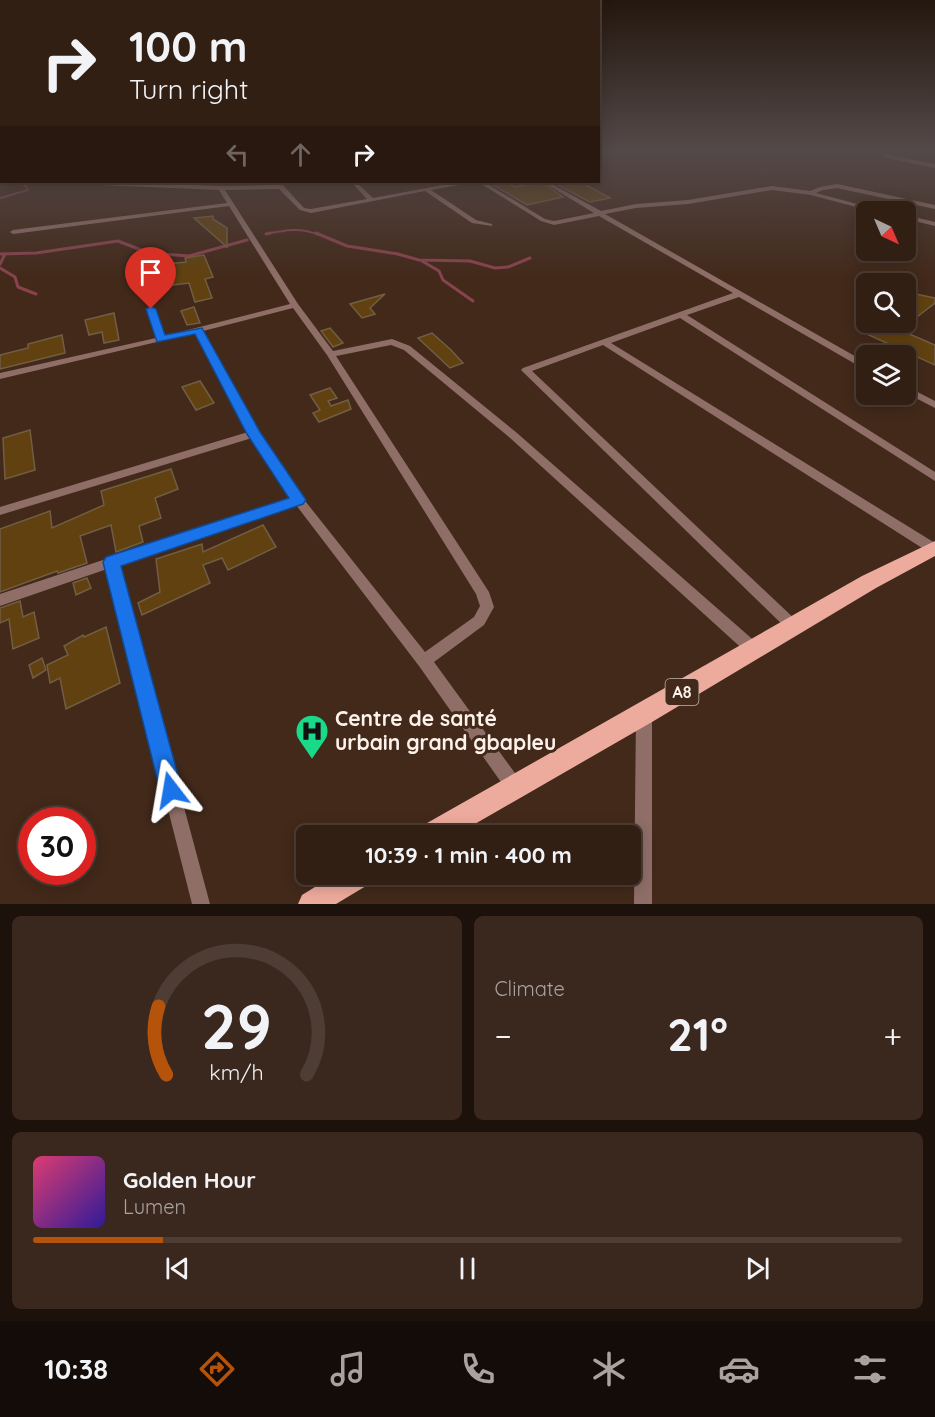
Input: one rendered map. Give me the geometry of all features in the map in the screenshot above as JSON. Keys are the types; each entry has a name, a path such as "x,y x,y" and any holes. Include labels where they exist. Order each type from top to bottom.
{"main road":[{"name":"A8","path":"448,825 644,714 869,582 934,549"},
{"path":"311,904 343,885"}],"street":[{"path":"224,193 296,305 331,354 482,592 487,607 478,621 424,661"},
{"path":"287,193 302,209 307,210 405,193"},
{"path":"365,193 372,200"},
{"path":"432,193 474,222 490,225"},
{"path":"500,193 548,222 655,203 688,202 741,193"},
{"path":"565,193 856,361"},
{"path":"806,193 856,205"},
{"path":"871,193 935,207"},
{"path":"14,232 230,204"},
{"path":"916,219 935,224"},
{"path":"739,294 526,370 794,627"},
{"path":"0,376 296,305"},
{"path":"151,309 161,339"},
{"path":"681,315 935,477"},
{"path":"198,330 254,434 298,500 424,661 514,786"},
{"path":"331,354 393,342 407,348 513,435 753,649"},
{"path":"604,342 934,549"},
{"path":"916,395 935,405"},
{"path":"0,511 254,434"},
{"path":"0,600 298,500"},
{"path":"112,562 201,904"},
{"path":"643,904 644,714"}],"building":[{"path":"507,193 557,193 563,197 527,205"},
{"path":"573,193 601,193 610,198 590,202"},
{"path":"213,216 213,219 227,228 227,247 194,218"},
{"path":"204,255 213,277 205,279 212,298 195,302 189,283 141,289 146,278 138,278 145,266 186,262 185,258"},
{"path":"385,294 370,308 375,314 362,318 350,304"},
{"path":"916,294 935,298 935,303 916,318"},
{"path":"194,307 200,323 187,325 181,311"},
{"path":"114,313 119,340 104,343 102,332 89,335 85,320"},
{"path":"330,328 343,343 333,347 321,331"},
{"path":"432,333 463,363 450,368 418,338"},
{"path":"872,333 907,333 935,345 935,365 916,356 916,345 891,345 869,335"},
{"path":"62,335 65,353 0,369 0,355 28,348 28,344"},
{"path":"200,381 214,403 196,410 182,387"},
{"path":"330,388 337,398 328,401 331,406 348,400 351,409 319,422 313,413 320,410 310,395"},
{"path":"30,430 35,470 5,479 3,438"},
{"path":"171,469 178,489 155,498 161,518 139,526 143,542 116,552 111,525 80,536 87,563 58,573 57,571 0,592 0,529 50,511 52,528 104,505 101,491"},
{"path":"263,525 276,547 228,570 222,558 203,565 210,583 142,615 138,603 160,592 156,559 202,544 203,552"},
{"path":"87,578 91,588 76,595 73,583"},
{"path":"20,601 23,617 34,612 39,638 13,649 9,619 0,623 0,608"},
{"path":"106,627 120,683 66,709 60,678 50,683 47,665 68,655 64,646 83,635 84,637"},
{"path":"42,658 46,670 33,678 29,665"}],"waterway":[{"path":"0,198 17,193"},
{"path":"270,233 266,234 299,230 319,235"},
{"path":"316,233 347,246 398,254 419,260 470,261 495,268 508,267 530,258"},
{"path":"0,254 36,253 118,241 149,253 189,256 247,240"},
{"path":"0,264 5,254"},
{"path":"422,261 439,271 443,280 473,301"},
{"path":"0,268 15,277 18,287 36,294"}],"place":[{"name":"Centre de santé urbain grand gbapleu","path":"312,760"}],"route":[{"path":"151,309 161,339 198,330 254,434 298,500 112,562 171,790"}]}
